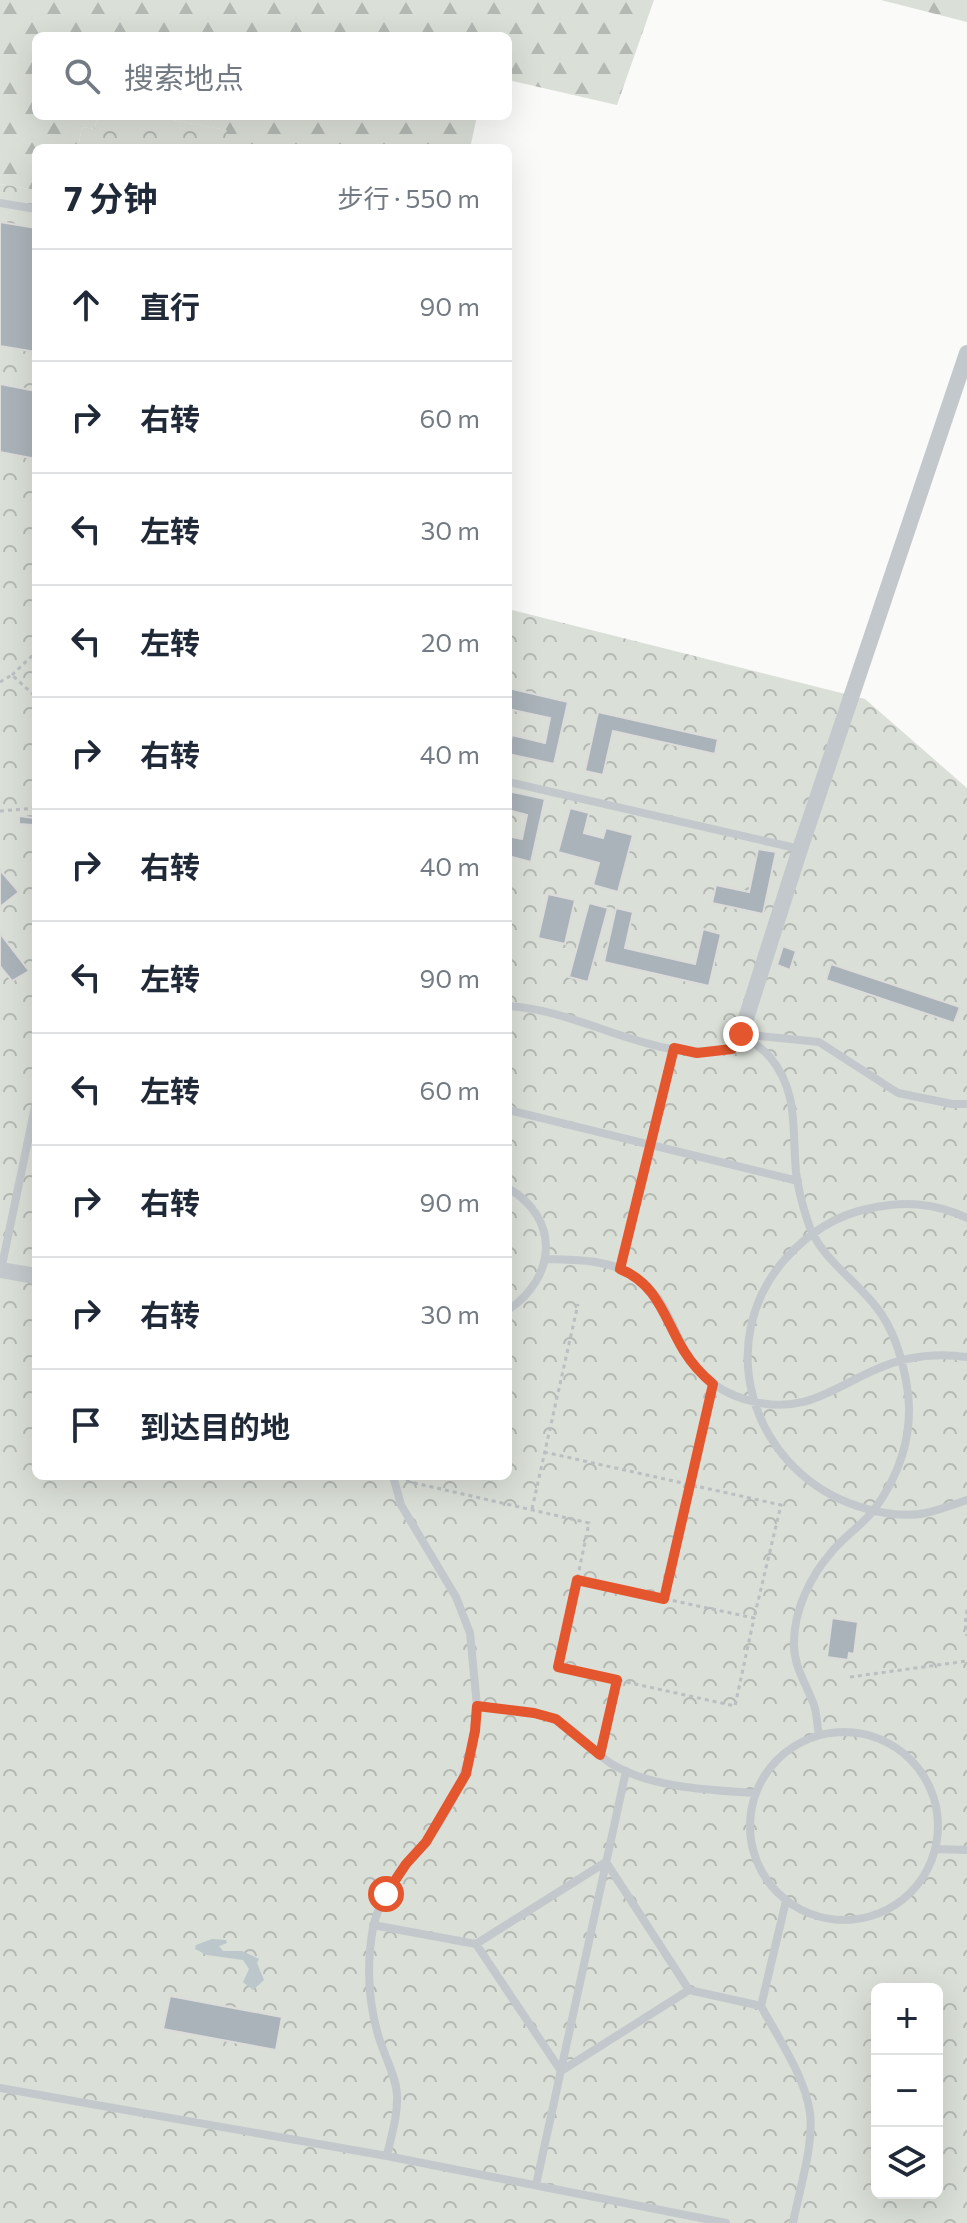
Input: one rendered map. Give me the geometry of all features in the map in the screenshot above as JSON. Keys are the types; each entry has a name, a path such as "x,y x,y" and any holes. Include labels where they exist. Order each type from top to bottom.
{"street":[{"path":"741,1034 967,353"},
{"path":"0,1270 32,1275"}],"lane":[{"path":"0,203 32,208"},
{"path":"512,783 800,849"},
{"path":"512,1006 530,1007 647,1044 697,1053 732,1049 741,1034"},
{"path":"741,1034 819,1042 898,1093 967,1104"},
{"path":"741,1034 768,1055 789,1090 794,1112 798,1181 813,1233 837,1266 879,1310 901,1360 908,1392 910,1427 889,1489 873,1511 829,1554 811,1582 798,1612 795,1661 815,1707 819,1735"},
{"path":"620,1269 674,1048"},
{"path":"512,1111 798,1181"},
{"path":"0,1270 32,1121"},
{"path":"512,1190 537,1214 545,1236 546,1259 539,1280 526,1297 512,1307"},
{"path":"967,1218 946,1208 896,1203 847,1213 804,1238 771,1275 751,1321 747,1370 759,1419 786,1461 824,1493 873,1511 924,1514 967,1500"},
{"path":"546,1259 586,1260 620,1269 648,1287 698,1371 713,1384 737,1397 755,1402 782,1405 810,1402 901,1360 941,1354 967,1357"},
{"path":"387,2156 397,2093 377,2033 371,1999 369,1961 373,1925 386,1894 406,1864 426,1842 466,1774 477,1706 470,1633 456,1597 401,1505 394,1480"},
{"path":"477,1706 556,1719 615,1767 626,1771 698,1789 755,1793"},
{"path":"852,1731 884,1739 911,1758 930,1785 939,1817 937,1849 924,1878 903,1901 876,1916 845,1921 814,1916 786,1901 766,1879 753,1852 749,1822 755,1793 769,1767 792,1747 819,1735 852,1731"},
{"path":"536,2185 626,1771"},
{"path":"937,1849 967,1850"},
{"path":"373,1925 476,1944 606,1862"},
{"path":"606,1862 689,1990 761,2006"},
{"path":"786,1901 761,2006 798,2076 810,2112 810,2137 793,2223"},
{"path":"476,1944 561,2071"},
{"path":"561,2071 689,1990"},
{"path":"0,2088 387,2156 726,2223"}],"path":[{"path":"0,682 32,656"},
{"path":"12,675 32,693"},
{"path":"0,811 32,808"},
{"path":"532,1509 578,1304"},
{"path":"664,1599 713,1384"},
{"path":"406,1480 589,1523 558,1667 735,1706 781,1505 544,1452"},
{"path":"577,1580 754,1618"},
{"path":"967,1610 967,1636"},
{"path":"850,1677 967,1661"},
{"path":"600,1755 617,1680"}],"green space":[{"path":"0,0 654,0 617,105 512,81 512,32 32,32 32,120 96,120 95,129 82,127 79,144 32,144 32,189 0,184"},
{"path":"881,0 967,0 967,22"},
{"path":"96,120 173,120 227,130 224,144 79,144 82,127 95,129"},
{"path":"172,120 476,120 471,144 224,144 226,130"},
{"path":"0,184 32,189 32,1480 512,1480 512,610 865,699 967,788 967,2223 0,2223"}],"shaded area":[{"path":"212,1939 226,1940 227,1943 219,1946 223,1951 242,1951 259,1959 257,1963 264,1980 253,1990 243,1982 249,1969 243,1960 207,1955 195,1949 196,1945"}],"building":[{"path":"0,222 32,227 32,351 0,346"},
{"path":"0,384 32,390 32,458 0,452"},
{"path":"512,689 568,702 554,764 512,755 512,735 545,743 550,718 512,710"},
{"path":"598,712 718,739 715,754 613,731 603,775 585,771"},
{"path":"512,792 545,799 531,862 512,857 512,837 522,839 527,815 512,811"},
{"path":"570,808 589,813 584,833 603,838 606,828 633,835 618,892 593,885 599,863 558,852"},
{"path":"19,816 32,818 32,825 19,824"},
{"path":"758,849 776,852 763,914 712,903 716,885 749,892"},
{"path":"0,870 19,892 0,907"},
{"path":"548,894 575,900 565,944 538,938"},
{"path":"589,903 608,908 588,982 569,977"},
{"path":"616,908 633,912 625,948 695,964 703,929 721,934 709,986 604,962"},
{"path":"0,933 29,971 12,981 0,966"},
{"path":"783,946 796,951 790,970 777,965"},
{"path":"831,964 960,1007 954,1023 826,980"},
{"path":"832,1618 858,1622 854,1654 849,1653 848,1660 827,1657"},
{"path":"170,1996 282,2017 276,2050 163,2029"}],"route":[{"path":"386,1894 406,1864 426,1842 466,1774 477,1706 556,1719 600,1755 617,1680 558,1667 577,1580 664,1599 713,1384 698,1371 684,1351 660,1303 648,1287 620,1269 674,1048 697,1053 718,1052 732,1049 741,1034"}]}
